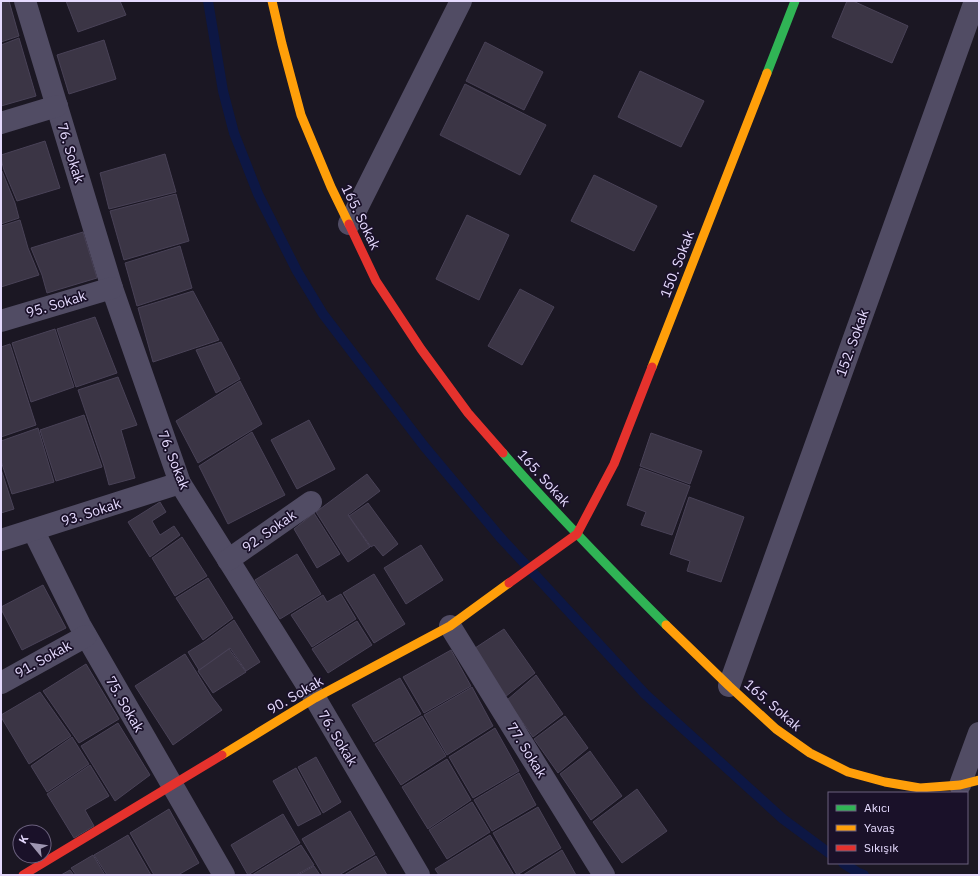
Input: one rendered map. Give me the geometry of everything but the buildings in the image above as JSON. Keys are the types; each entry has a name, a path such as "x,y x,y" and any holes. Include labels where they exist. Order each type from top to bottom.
{"street":[{"name":"76. Sokak","path":"25,1 112,288 180,483 314,698 419,875"},
{"name":"165. Sokak","path":"272,1 301,115 331,187 376,281 421,349 468,413 521,474 611,570 729,686 776,729 810,753 848,772 885,782 920,788 970,782"},
{"path":"348,224 461,1"},
{"name":"150. Sokak","path":"577,534 614,464 795,1"},
{"name":"152. Sokak","path":"729,686 975,1"},
{"path":"1,124 57,106"},
{"name":"95. Sokak","path":"1,321 112,288"},
{"name":"93. Sokak","path":"1,540 180,483"},
{"name":"92. Sokak","path":"228,560 311,502"},
{"name":"75. Sokak","path":"33,530 86,636 224,875"},
{"name":"90. Sokak","path":"23,875 172,786 314,698 450,626 577,534"},
{"name":"77. Sokak","path":"450,626 604,875"},
{"name":"91. Sokak","path":"1,683 86,636"},
{"path":"970,782 979,733"}],"waterway":[{"path":"208,1 223,91 234,133 258,194 297,271 323,314 424,446 500,537 645,694 783,819 828,852"},
{"path":"845,864 864,875"}],"traffic: fast":[{"path":"767,73 795,1"},
{"path":"503,453 583,540 666,625"}],"traffic: slow":[{"path":"272,1 301,115 331,187 349,224"},
{"path":"652,367 767,73"},
{"path":"222,755 315,698 450,626 509,583"},
{"path":"666,625 776,729 810,753 848,772 885,782 920,788 960,785 979,780"}],"traffic: jam":[{"path":"349,224 376,281 421,349 468,413 503,453"},
{"path":"509,583 577,534 614,464 652,367"},
{"path":"23,875 222,755"}]}
